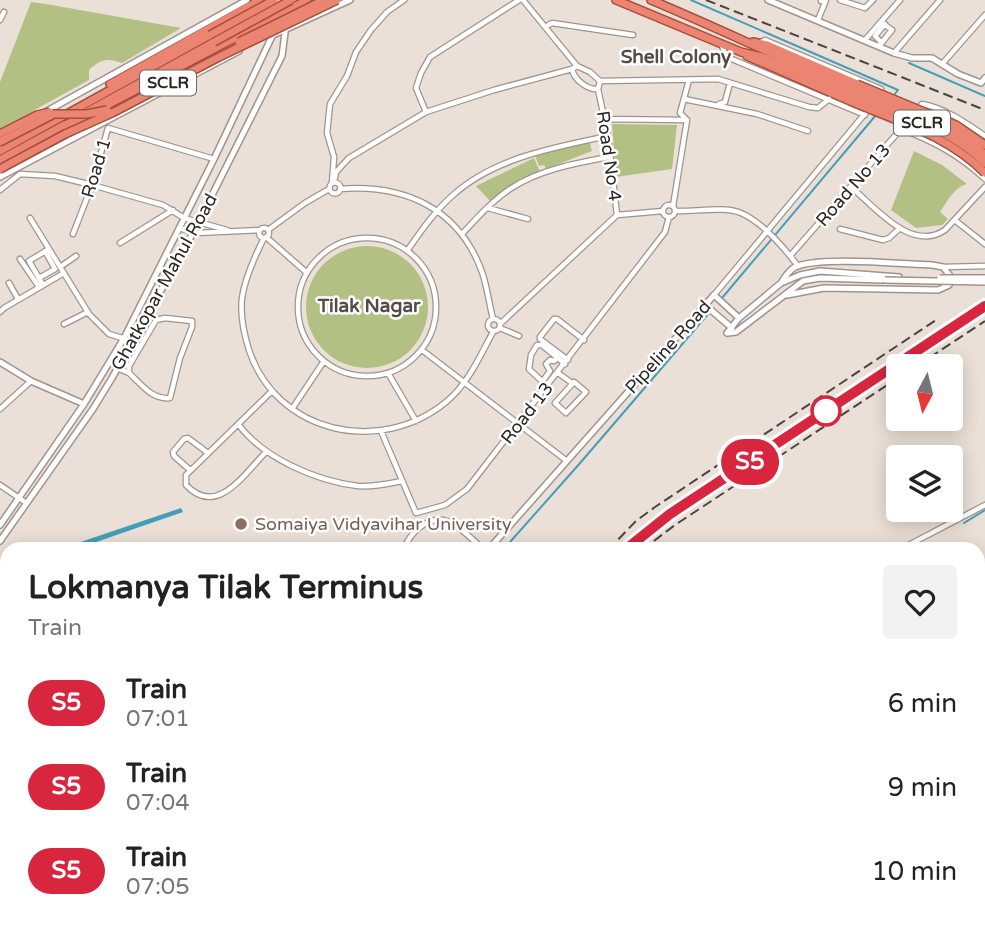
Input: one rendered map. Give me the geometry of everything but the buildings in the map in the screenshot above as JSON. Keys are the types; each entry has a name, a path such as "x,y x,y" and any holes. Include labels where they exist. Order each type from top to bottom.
{"highway":[{"path":"59,123 104,88 260,0"},
{"path":"0,160 59,123 212,39 276,0"},
{"path":"212,39 292,3 307,0"},
{"name":"SCLR","path":"0,142 42,119 64,112 94,113 114,107 324,0"},
{"name":"SCLR","path":"0,169 65,134 337,0"},
{"name":"SCLR","path":"616,0 720,44 762,57 946,128 985,155"},
{"name":"SCLR","path":"651,0 746,40 764,51 943,133 961,143 985,163"},
{"path":"0,151 59,123 78,119 113,104 282,14 292,3"},
{"path":"746,40 758,43 854,92 948,144 974,161 985,173"},
{"path":"854,92 956,125 985,145"},
{"path":"74,97 79,105"},
{"path":"0,133 37,115 52,111 64,112"},
{"path":"78,119 86,132"}],"street":[{"path":"0,133 74,97 247,0"},
{"path":"267,0 272,35"},
{"path":"276,0 282,14 284,31"},
{"path":"0,177 18,171 86,132 272,35 350,0"},
{"path":"333,182 334,157 327,134 330,104 347,76 356,52 371,30 387,12 404,0"},
{"path":"426,112 416,88 427,60 521,0 574,67 574,77 592,89 598,89"},
{"path":"768,0 894,52 912,58 932,58 958,74 984,82"},
{"path":"840,0 865,8 873,0"},
{"path":"881,45 875,36 900,0"},
{"path":"894,52 940,0"},
{"path":"818,20 822,1"},
{"name":"Ghatkopar Mahul Road","path":"0,541 93,409 193,233 282,56 284,31 292,3"},
{"path":"0,20 4,12"},
{"name":"Ghatkopar Mahul Road","path":"0,525 84,404 124,338 214,159 282,14"},
{"path":"943,63 985,15"},
{"path":"545,27 552,23 633,35"},
{"path":"865,40 883,23"},
{"path":"881,45 892,30 883,23"},
{"name":"Pipeline Road","path":"487,542 567,461 718,299 767,232 865,115 881,89 765,40 758,43"},
{"path":"720,44 727,57 865,115"},
{"path":"329,189 334,193 340,189 364,187 389,190 414,198 437,210 462,234 474,253 497,322 471,372 448,400 416,421 381,432 334,429 312,421 292,408 272,391 254,363 243,332 242,298 251,266 268,230 329,189 336,172 349,158 426,112 574,67 590,72 600,81 718,79 810,107 818,108 829,99"},
{"path":"687,120 680,113 689,80"},
{"name":"Road No 4","path":"600,81 598,89 608,136 617,215 663,211"},
{"path":"684,98 722,105 730,83"},
{"path":"684,98 757,114 808,131"},
{"name":"Road No 13","path":"790,256 922,104 946,112 985,136"},
{"path":"605,120 687,120"},
{"path":"674,208 687,120"},
{"name":"Road 1","path":"73,234 92,185 108,128 214,159"},
{"path":"901,130 925,139 964,160 985,179"},
{"path":"407,251 437,210 454,193 474,180 507,162 608,136"},
{"path":"220,145 234,150"},
{"path":"462,234 511,188 551,171 609,157"},
{"path":"18,171 55,176 163,205 184,218 226,230"},
{"path":"0,190 18,171"},
{"path":"333,182 339,184 340,189"},
{"path":"851,187 900,228 909,234 923,237 937,236 956,221 985,187"},
{"path":"669,217 663,211 665,206 741,213 767,232 798,266"},
{"path":"487,208 528,219"},
{"name":"Road 13","path":"381,432 416,513 445,505 467,489 665,232 674,208"},
{"path":"120,243 173,210"},
{"path":"493,332 488,328 488,324 511,313 617,215"},
{"path":"30,218 44,238 55,269 39,278"},
{"path":"956,221 985,244"},
{"path":"180,228 193,233 264,228 268,230"},
{"path":"840,229 883,240 889,239 900,228"},
{"path":"260,230 259,234 306,272"},
{"path":"365,238 387,241 407,251 421,263 430,279 436,297 436,316 431,334 422,349 406,365 388,373 364,376 343,372 324,361 310,346 301,328 298,308 300,288 306,272 323,253 343,242 365,238"},
{"path":"47,250 88,312 109,334 132,341"},
{"path":"41,286 29,261 47,250"},
{"path":"60,267 76,256"},
{"path":"20,259 41,286"},
{"path":"731,331 739,318 781,283 790,270 798,266 835,262 943,267 985,266"},
{"path":"787,295 824,288 938,290 949,285 951,277 943,267"},
{"path":"781,283 820,271 985,280"},
{"path":"2,310 64,273"},
{"path":"731,331 787,295 803,281 810,279 985,280"},
{"path":"9,283 19,299"},
{"path":"718,299 739,318"},
{"path":"710,308 731,331"},
{"path":"64,324 88,312"},
{"path":"117,368 129,373 152,394 164,399 170,398 192,321 165,318 156,320 129,366 129,373"},
{"path":"567,362 540,339 554,319 557,318 584,340"},
{"path":"497,322 519,336"},
{"path":"548,386 529,369 532,352 540,345 567,362"},
{"path":"422,349 567,461"},
{"path":"542,382 550,371 546,365 557,358"},
{"path":"292,408 324,361"},
{"path":"0,362 32,381 93,409"},
{"path":"388,373 416,421"},
{"path":"558,373 586,392 566,413 555,403 572,383"},
{"path":"0,409 32,381"},
{"path":"266,452 226,492 215,498 208,499 186,485 186,474 272,391"},
{"path":"238,424 246,435 266,452 295,468 358,486 402,481"},
{"path":"190,470 173,452 184,439 188,438 208,453"},
{"path":"46,457 54,462"},
{"path":"0,485 25,502"},
{"path":"914,542 985,505"},
{"path":"408,542 414,531 423,525 449,521 474,542"}],"green space":[{"path":"31,2 181,28 122,63 104,60 89,70 89,80 0,129 0,82"},
{"path":"612,124 677,125 672,169 616,177"},
{"path":"589,140 592,151 546,169 544,165 539,166 535,155"},
{"path":"914,151 942,165 967,184 955,192 940,212 948,219 942,225 916,228 891,210"},
{"path":"534,158 540,172 490,201 476,186"},
{"path":"367,246 390,250 410,264 424,284 428,307 424,330 410,350 390,364 367,368 344,364 324,350 310,330 306,307 310,284 324,264 344,250"}],"water":[{"path":"181,508 183,512 96,542 81,542"}],"waterway":[{"path":"691,0 898,90 894,95"},
{"path":"909,63 985,96"},
{"path":"722,298 876,115"},
{"path":"510,542 709,313"},
{"path":"964,523 985,510"}],"railway":[{"path":"706,0 985,110"},
{"path":"629,542 654,521 985,300"},
{"path":"616,542 636,521 655,507 939,318"},
{"path":"935,354 985,321"},
{"path":"653,542 886,386"}],"train":[{"name":"S5","path":"635,542 670,514 985,306"}],"place":[{"name":"Somaiya Vidyavihar University","path":"241,524"}],"district":[{"name":"Shell Colony","path":"676,57"},
{"name":"Tilak Nagar","path":"369,306"}]}
